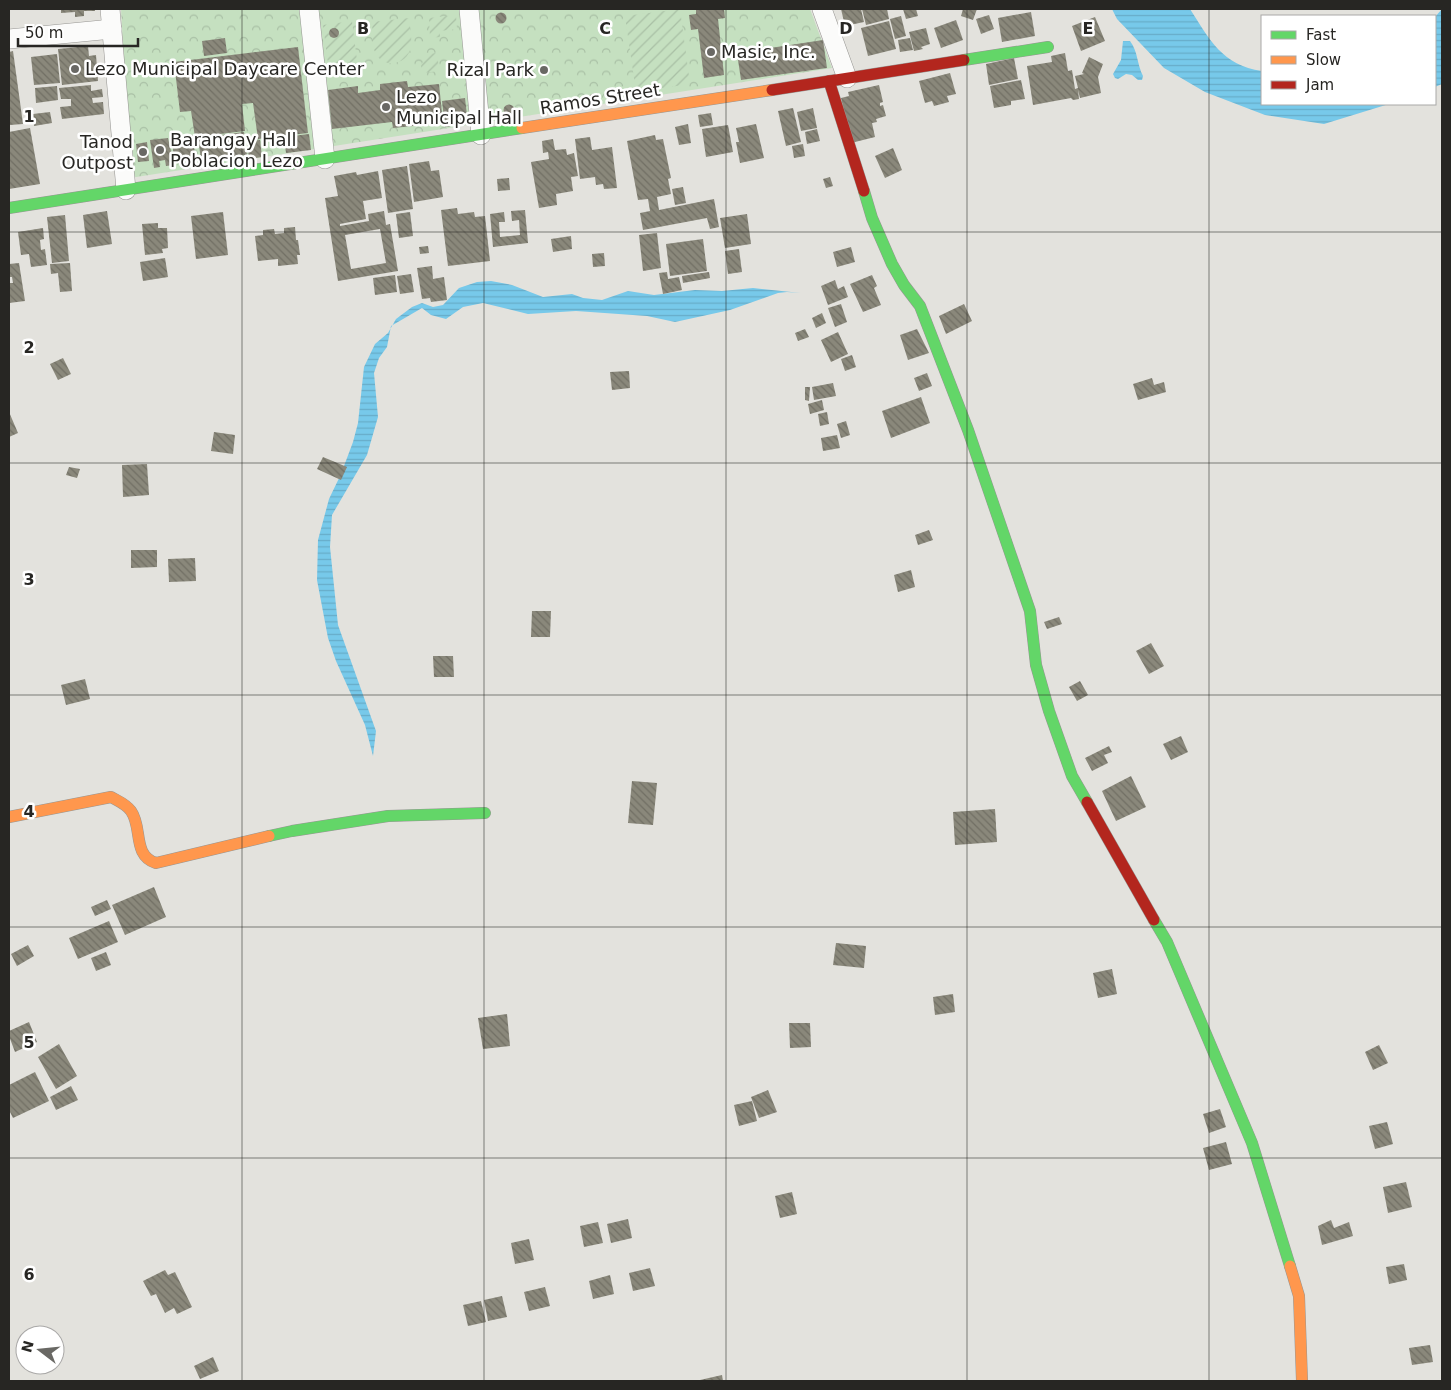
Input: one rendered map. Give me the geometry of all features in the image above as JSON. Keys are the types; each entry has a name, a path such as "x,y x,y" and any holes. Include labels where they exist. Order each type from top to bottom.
{"street":[{"path":"110,9 126,190"},
{"path":"308,9 325,159"},
{"path":"468,9 481,135"},
{"path":"822,9 872,218 892,264 904,285 920,306 968,430 1030,612 1036,665 1049,711 1072,776 1167,942 1252,1143 1299,1296 1302,1381"},
{"path":"9,39 112,29"},
{"name":"Ramos Street","path":"9,208 1048,47"},
{"path":"9,817 111,797 123,803 132,813 144,857 149,862 156,864 292,831 321,826 388,816 485,813"}],"green space":[{"path":"121,9 810,9 832,68 130,178"},
{"path":"680,9 690,84 636,92 625,16"},
{"path":"456,15 457,29 440,31 440,37 430,38 429,18"},
{"path":"409,18 411,46 406,57 396,63 385,62 380,59 373,46 372,22"},
{"path":"352,21 358,68 329,72 323,25"},
{"path":"437,53 439,71 422,73 421,66 426,54"}],"water":[{"path":"1112,9 1190,9 1211,41 1227,57 1248,68 1261,71 1261,105 1386,105 1324,124 1265,115 1205,92 1164,68 1117,19"},
{"path":"1442,9 1442,84 1436,87 1436,16"},
{"path":"1123,41 1130,41 1133,45 1143,76 1142,80 1126,74 1118,79 1113,74 1121,60"},
{"path":"491,281 512,285 543,297 572,294 583,298 602,300 628,291 654,295 695,290 722,291 753,288 801,293 778,293 730,310 675,322 647,316 576,311 528,314 483,303 463,307 446,319 431,315 422,308 392,325 396,319 412,307 422,303 433,307 443,305 459,288 477,282"},
{"path":"391,329 387,347 379,358 374,373 378,417 367,455 332,515 330,547 338,625 376,731 373,756 365,725 336,661 328,638 317,580 318,540 329,499 353,442 358,423 364,367 375,344"}],"building":[{"path":"61,9 95,9 95,11 84,11 84,16 75,17 75,12 61,13"},
{"name":"Masic, Inc.","path":"696,9 724,9 725,18 718,19 724,75 704,78 698,29 691,30 689,15 696,14"},
{"path":"841,9 861,9 864,22 845,26"},
{"path":"862,9 887,9 889,19 866,25"},
{"path":"903,9 916,9 918,16 906,19"},
{"path":"963,9 977,9 973,20 961,16"},
{"path":"1031,12 1035,36 1002,42 998,18"},
{"path":"499,13 503,13 506,18 505,22 499,23 496,20 496,16"},
{"path":"989,15 994,29 981,34 976,19"},
{"path":"901,16 906,36 895,39 890,19"},
{"path":"1095,17 1105,41 1081,51 1072,26"},
{"path":"956,20 963,40 941,48 934,28"},
{"path":"889,21 896,49 868,56 861,28"},
{"path":"332,28 336,28 339,33 338,37 332,38 329,35 329,31"},
{"path":"926,28 930,44 921,47 923,49 914,51 909,32"},
{"path":"225,38 227,53 204,56 202,41"},
{"path":"910,38 913,50 900,52 898,40"},
{"path":"823,40 827,68 741,80 737,53"},
{"name":"Lezo Municipal Daycare Center","path":"88,46 89,56 96,55 98,81 62,85 58,49"},
{"path":"298,47 308,133 258,139 253,103 242,104 245,131 195,137 191,111 180,112 174,62"},
{"path":"13,51 23,124 10,125 9,52"},
{"path":"1065,53 1068,71 1072,70 1075,89 1078,88 1075,76 1084,74 1082,73 1089,57 1103,64 1098,77 1101,93 1080,98 1078,90 1079,99 1073,100 1071,98 1033,105 1027,66 1052,62 1051,56"},
{"path":"57,54 60,83 34,85 31,57"},
{"path":"1014,58 1018,79 989,85 986,64"},
{"path":"950,73 956,94 947,96 949,102 934,106 932,101 925,103 919,81"},
{"path":"1021,80 1025,99 1011,101 1011,105 994,108 990,86"},
{"name":"Lezo Municipal Hall","path":"407,81 408,87 439,84 443,123 393,128 392,122 332,129 328,90 358,86 358,93 380,90 380,84"},
{"path":"91,85 91,91 102,89 103,97 92,98 93,103 103,102 104,114 62,119 60,107 71,106 71,99 61,99 59,88"},
{"path":"879,85 883,102 880,103 880,106 883,105 886,116 876,119 877,122 872,123 875,137 851,143 841,98 849,96 848,92"},
{"path":"57,86 58,100 36,103 35,88"},
{"path":"592,94 596,94 599,99 598,103 592,104 589,101 589,97"},
{"path":"465,98 468,124 445,127 442,101"},
{"path":"507,105 511,105 514,110 513,114 507,115 504,112 504,108"},
{"path":"793,108 801,142 786,146 778,111"},
{"path":"813,108 817,128 801,131 797,112"},
{"path":"50,112 52,123 34,126 33,114"},
{"path":"711,113 713,125 700,127 698,115"},
{"path":"688,124 691,143 679,145 675,127"},
{"path":"756,124 764,158 740,163 736,142 739,142 736,128"},
{"path":"728,125 733,152 706,157 702,129"},
{"path":"30,128 40,184 9,189 9,132"},
{"path":"817,129 820,141 807,144 805,132"},
{"path":"244,132 247,155 201,160 198,138"},
{"path":"309,134 311,150 286,153 284,137"},
{"path":"193,135 195,156 174,159 172,138"},
{"path":"655,135 656,140 663,139 671,178 668,179 671,194 657,197 659,210 714,199 719,227 710,229 707,218 643,230 640,213 650,211 648,199 638,200 627,141"},
{"path":"590,137 592,150 612,147 617,188 604,189 603,184 596,185 595,177 580,179 575,139"},
{"name":"Barangay Hall Poblacion Lezo","path":"168,138 174,165 166,166 165,160 159,161 160,167 154,168 150,140"},
{"path":"553,139 555,150 566,149 567,155 574,153 578,176 571,177 573,191 556,194 557,205 539,208 531,162 549,159 548,152 543,153 542,141"},
{"path":"260,140 262,157 249,159 247,141"},
{"name":"Tanod Outpost","path":"147,142 149,161 138,162 136,144"},
{"path":"803,144 805,156 794,158 792,146"},
{"path":"893,148 902,170 885,178 875,156"},
{"path":"429,161 431,171 439,170 443,197 414,202 409,164"},
{"path":"407,166 413,209 388,213 382,170"},
{"path":"378,171 382,198 363,201 366,219 340,224 340,226 369,221 368,214 384,211 386,225 390,224 398,271 338,281 325,198 338,196 334,176 356,172 357,175","holes":["380,229 386,263 351,269 345,235"]},
{"path":"830,177 833,186 826,188 823,179"},
{"path":"509,178 510,190 498,191 497,179"},
{"path":"683,187 686,203 675,205 672,189"},
{"path":"457,208 458,214 474,212 475,217 485,216 490,261 448,266 441,210"},
{"path":"525,210 528,243 493,247 490,214 504,212 505,222 499,222 500,237 520,235 519,220 512,221 511,211"},
{"path":"107,211 112,244 87,248 83,215"},
{"path":"223,212 228,255 196,259 191,216"},
{"path":"410,212 413,236 399,238 396,214"},
{"path":"747,214 751,244 725,248 720,218"},
{"path":"65,215 69,261 52,263 47,217"},
{"path":"158,223 158,228 167,228 168,248 162,249 163,253 145,255 142,224"},
{"path":"295,227 300,255 297,255 298,264 278,266 278,259 258,261 255,236 263,235 263,230 274,229 275,234 284,233 284,228"},
{"path":"43,228 44,239 40,240 41,250 45,249 47,265 31,267 29,254 21,255 18,232"},
{"path":"657,233 661,268 643,271 639,235"},
{"path":"571,236 572,249 553,252 551,239"},
{"path":"703,239 707,271 670,276 666,244"},
{"path":"428,246 429,253 420,254 419,247"},
{"path":"851,247 855,262 837,267 833,252"},
{"path":"739,249 742,272 728,274 725,251"},
{"path":"604,253 605,266 593,267 592,254"},
{"path":"165,258 168,277 143,281 140,262"},
{"path":"19,263 25,301 9,303 9,283 13,283 12,277 9,277 9,264"},
{"path":"70,263 72,291 60,292 58,273 51,274 50,264"},
{"path":"432,266 433,279 444,277 447,300 431,302 430,298 422,299 417,268"},
{"path":"667,272 668,279 679,277 682,290 663,294 659,273"},
{"path":"709,272 710,278 683,283 682,276"},
{"path":"411,274 414,292 400,294 397,276"},
{"path":"395,275 397,292 375,295 373,278"},
{"path":"872,275 877,286 874,288 881,305 863,312 850,284"},
{"path":"835,280 838,289 844,286 848,297 828,305 821,286"},
{"path":"841,304 847,322 835,327 828,308"},
{"path":"964,304 972,321 946,334 939,316"},
{"path":"822,313 826,323 816,328 812,318"},
{"path":"805,329 809,337 798,341 795,333"},
{"path":"917,329 929,353 908,360 900,335"},
{"path":"838,332 848,354 831,362 821,340"},
{"path":"852,355 856,367 845,371 841,359"},
{"path":"63,358 71,374 58,380 50,364"},
{"path":"629,371 630,388 612,390 610,372"},
{"path":"927,373 932,386 919,391 914,378"},
{"path":"1152,378 1154,385 1164,382 1166,392 1138,400 1133,384"},
{"path":"833,383 836,396 814,400 812,387"},
{"path":"805,387 810,387 809,401 805,400"},
{"path":"921,397 930,423 891,438 882,411"},
{"path":"822,400 824,410 810,414 808,404"},
{"path":"9,412 18,433 9,437"},
{"path":"827,412 829,424 820,426 818,414"},
{"path":"846,421 850,435 841,438 837,424"},
{"path":"214,432 235,435 233,454 211,451"},
{"path":"837,435 840,448 823,451 821,438"},
{"path":"323,457 347,467 341,480 317,469"},
{"path":"147,464 149,495 123,497 122,465"},
{"path":"69,467 80,469 77,478 66,475"},
{"path":"929,530 933,540 918,545 915,535"},
{"path":"131,550 157,550 157,567 131,568"},
{"path":"195,558 196,581 169,582 168,559"},
{"path":"911,570 915,587 898,592 894,575"},
{"path":"532,611 551,611 550,637 531,637"},
{"path":"1059,617 1062,624 1047,629 1044,622"},
{"path":"1151,643 1164,666 1149,674 1136,651"},
{"path":"433,656 453,656 454,677 434,677"},
{"path":"85,679 90,699 66,705 61,685"},
{"path":"1080,681 1088,695 1077,701 1069,687"},
{"path":"1181,736 1188,752 1171,760 1163,744"},
{"path":"1109,746 1112,752 1104,755 1108,763 1092,771 1085,758"},
{"path":"1131,776 1146,807 1116,821 1102,791"},
{"path":"632,781 657,783 653,825 628,823"},
{"path":"995,809 997,842 955,845 953,812"},
{"path":"154,887 166,917 125,935 112,905"},
{"path":"107,900 111,909 95,916 91,907"},
{"path":"109,921 118,942 78,959 69,938"},
{"path":"836,943 866,946 864,968 833,965"},
{"path":"28,945 34,956 17,966 11,954"},
{"path":"106,952 111,965 96,971 91,958"},
{"path":"1112,969 1117,994 1098,998 1093,973"},
{"path":"953,994 955,1012 935,1015 933,997"},
{"path":"507,1014 510,1046 483,1049 478,1018"},
{"path":"29,1022 37,1042 15,1052 9,1031"},
{"path":"789,1023 810,1023 811,1047 790,1048"},
{"path":"59,1044 77,1076 56,1089 38,1057"},
{"path":"1379,1045 1388,1063 1373,1070 1365,1052"},
{"path":"35,1072 49,1101 13,1118 9,1110 9,1085"},
{"path":"71,1086 78,1100 56,1110 50,1097"},
{"path":"768,1090 777,1112 759,1118 751,1097"},
{"path":"752,1101 757,1121 739,1126 734,1105"},
{"path":"1220,1109 1226,1127 1209,1133 1203,1114"},
{"path":"1387,1122 1393,1144 1375,1149 1369,1126"},
{"path":"1226,1142 1232,1164 1209,1170 1203,1148"},
{"path":"1406,1182 1412,1207 1388,1213 1383,1187"},
{"path":"792,1192 797,1214 780,1218 775,1196"},
{"path":"628,1219 632,1238 611,1243 607,1224"},
{"path":"1331,1220 1334,1228 1349,1222 1353,1236 1322,1245 1318,1226"},
{"path":"598,1222 603,1243 584,1247 580,1226"},
{"path":"529,1239 534,1260 515,1264 511,1243"},
{"path":"1404,1264 1407,1280 1389,1284 1386,1267"},
{"path":"650,1268 655,1286 633,1291 629,1273"},
{"path":"165,1270 168,1275 175,1272 192,1307 177,1314 174,1308 165,1313 156,1294 151,1296 143,1281"},
{"path":"610,1275 614,1294 593,1299 589,1281"},
{"path":"545,1287 550,1306 529,1311 524,1292"},
{"path":"502,1296 507,1317 488,1321 484,1300"},
{"path":"481,1301 486,1322 468,1326 463,1305"},
{"path":"1430,1345 1433,1362 1412,1365 1409,1348"},
{"path":"213,1357 219,1371 200,1379 194,1366"},
{"path":"722,1375 723,1381 700,1381 700,1380"}],"traffic: fast":[{"path":"964,60 1048,47"},
{"path":"9,208 522,128"},
{"path":"864,191 872,218 892,264 904,285 920,306 968,430 1030,611 1036,665 1049,711 1072,776 1087,802"},
{"path":"269,836 388,816 485,813"},
{"path":"1154,920 1167,942 1252,1143 1290,1266"}],"traffic: slow":[{"path":"522,128 772,90"},
{"path":"9,817 111,797 131,811 137,825 141,848 144,854 156,863 269,836"},
{"path":"1290,1266 1299,1296 1302,1381"}],"traffic: jam":[{"path":"772,90 964,60"},
{"path":"829,81 864,191"},
{"path":"1087,802 1154,920"}],"place":[{"name":"Masic, Inc.","path":"711,52"},
{"name":"Lezo Municipal Daycare Center","path":"75,69"},
{"name":"Rizal Park","path":"544,70"},
{"name":"Lezo Municipal Hall","path":"386,107"},
{"name":"Barangay Hall Poblacion Lezo","path":"160,150"},
{"name":"Tanod Outpost","path":"143,152"}]}
